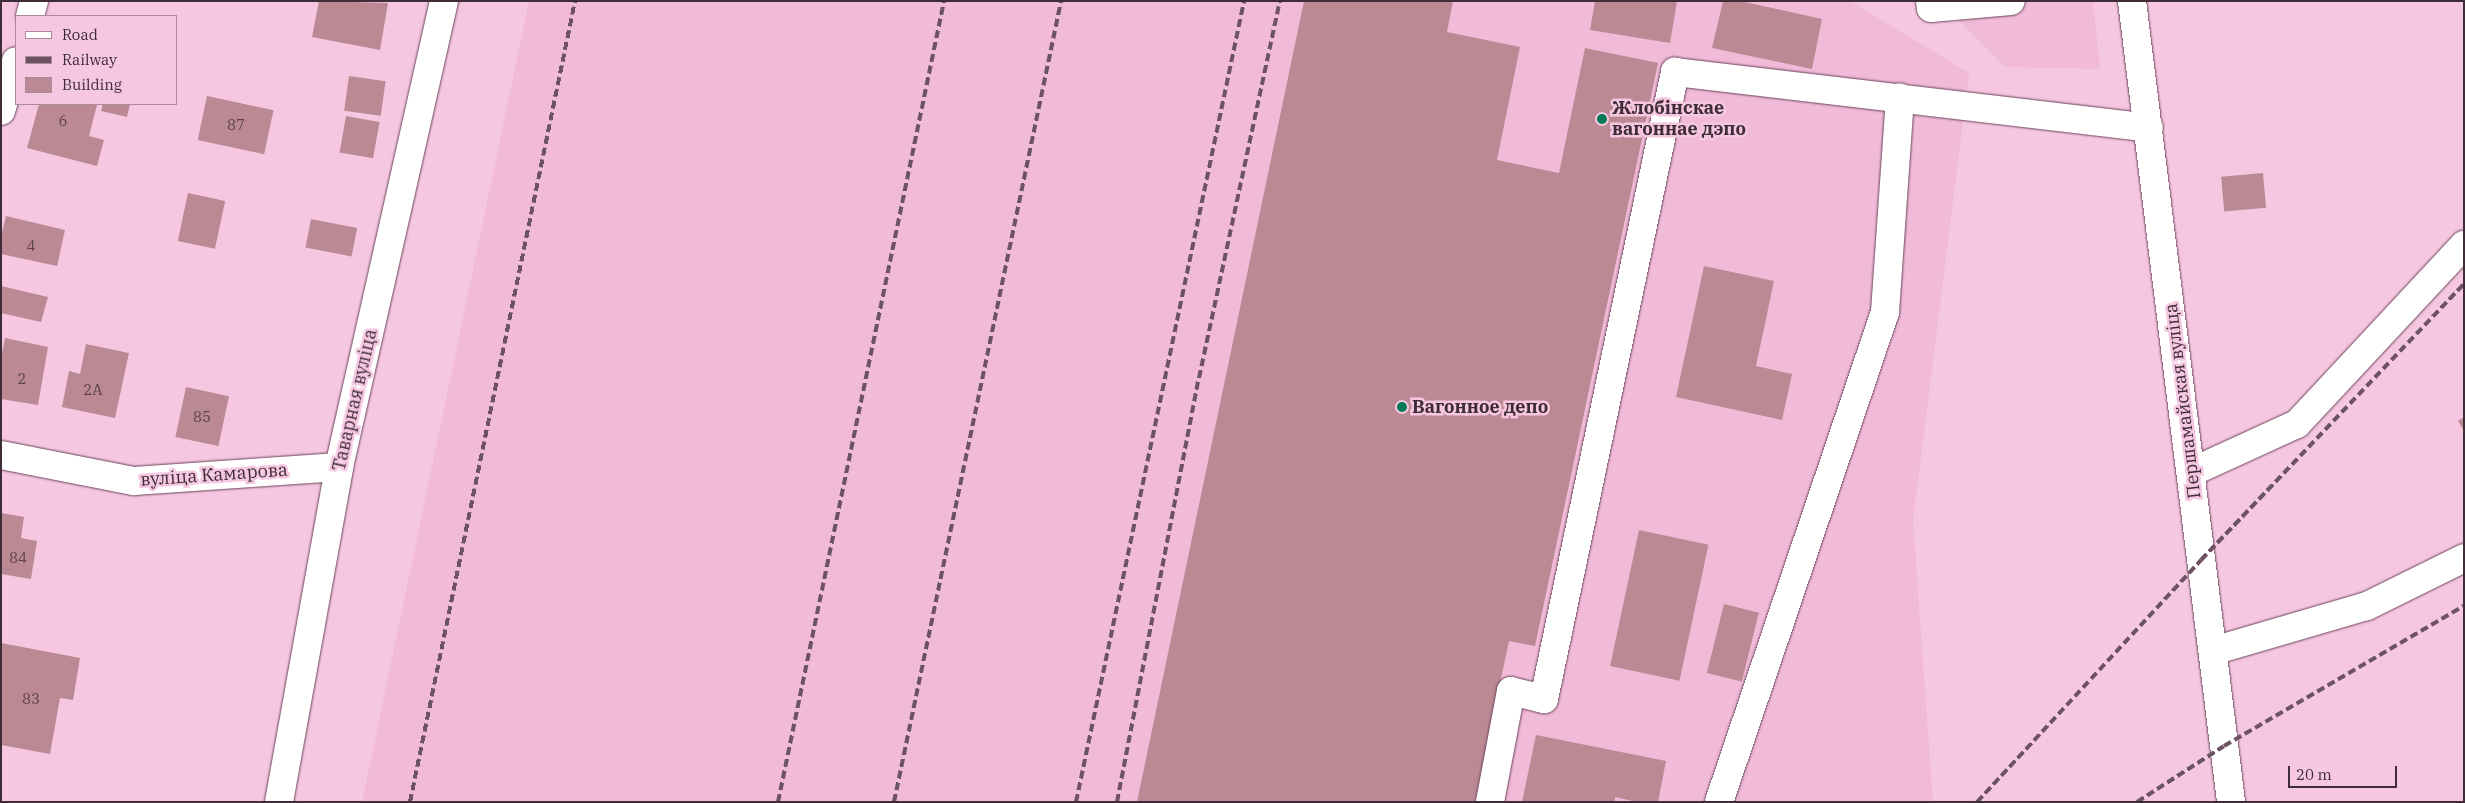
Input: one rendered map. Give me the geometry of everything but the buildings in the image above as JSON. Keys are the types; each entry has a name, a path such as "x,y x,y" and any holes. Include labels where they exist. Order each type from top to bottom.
{"street":[{"path":"30,15 34,1"},
{"name":"Таварная вуліца","path":"278,802 339,467 444,1"},
{"path":"1930,1 1931,8 2010,1"},
{"name":"Першамайская вуліца","path":"2132,1 2192,472 2231,802"},
{"path":"1,111 15,64"},
{"path":"1490,802 1511,691 1544,699 1675,72 2149,128"},
{"path":"1719,802 1885,312 1900,98"},
{"path":"2192,472 2297,424 2464,245"},
{"name":"вуліца Камарова","path":"1,455 134,481 339,467"},
{"path":"2213,651 2367,606 2464,558"}],"shaded area":[{"path":"529,1 1850,1 1969,73 1913,520 1933,802 362,802"},
{"path":"1939,1 2093,1 2100,69 2005,67"}],"railway":[{"path":"410,802 575,1"},
{"path":"778,802 944,1"},
{"path":"894,802 1061,1"},
{"path":"1076,802 1244,1"},
{"path":"1117,802 1199,378 1280,1"},
{"path":"1977,802 2201,560 2464,284"},
{"path":"2137,802 2224,746 2464,606"}],"place":[{"name":"Жлобінскае вагоннае дэпо","path":"1602,119"},
{"name":"Вагонное депо","path":"1402,407"}]}
